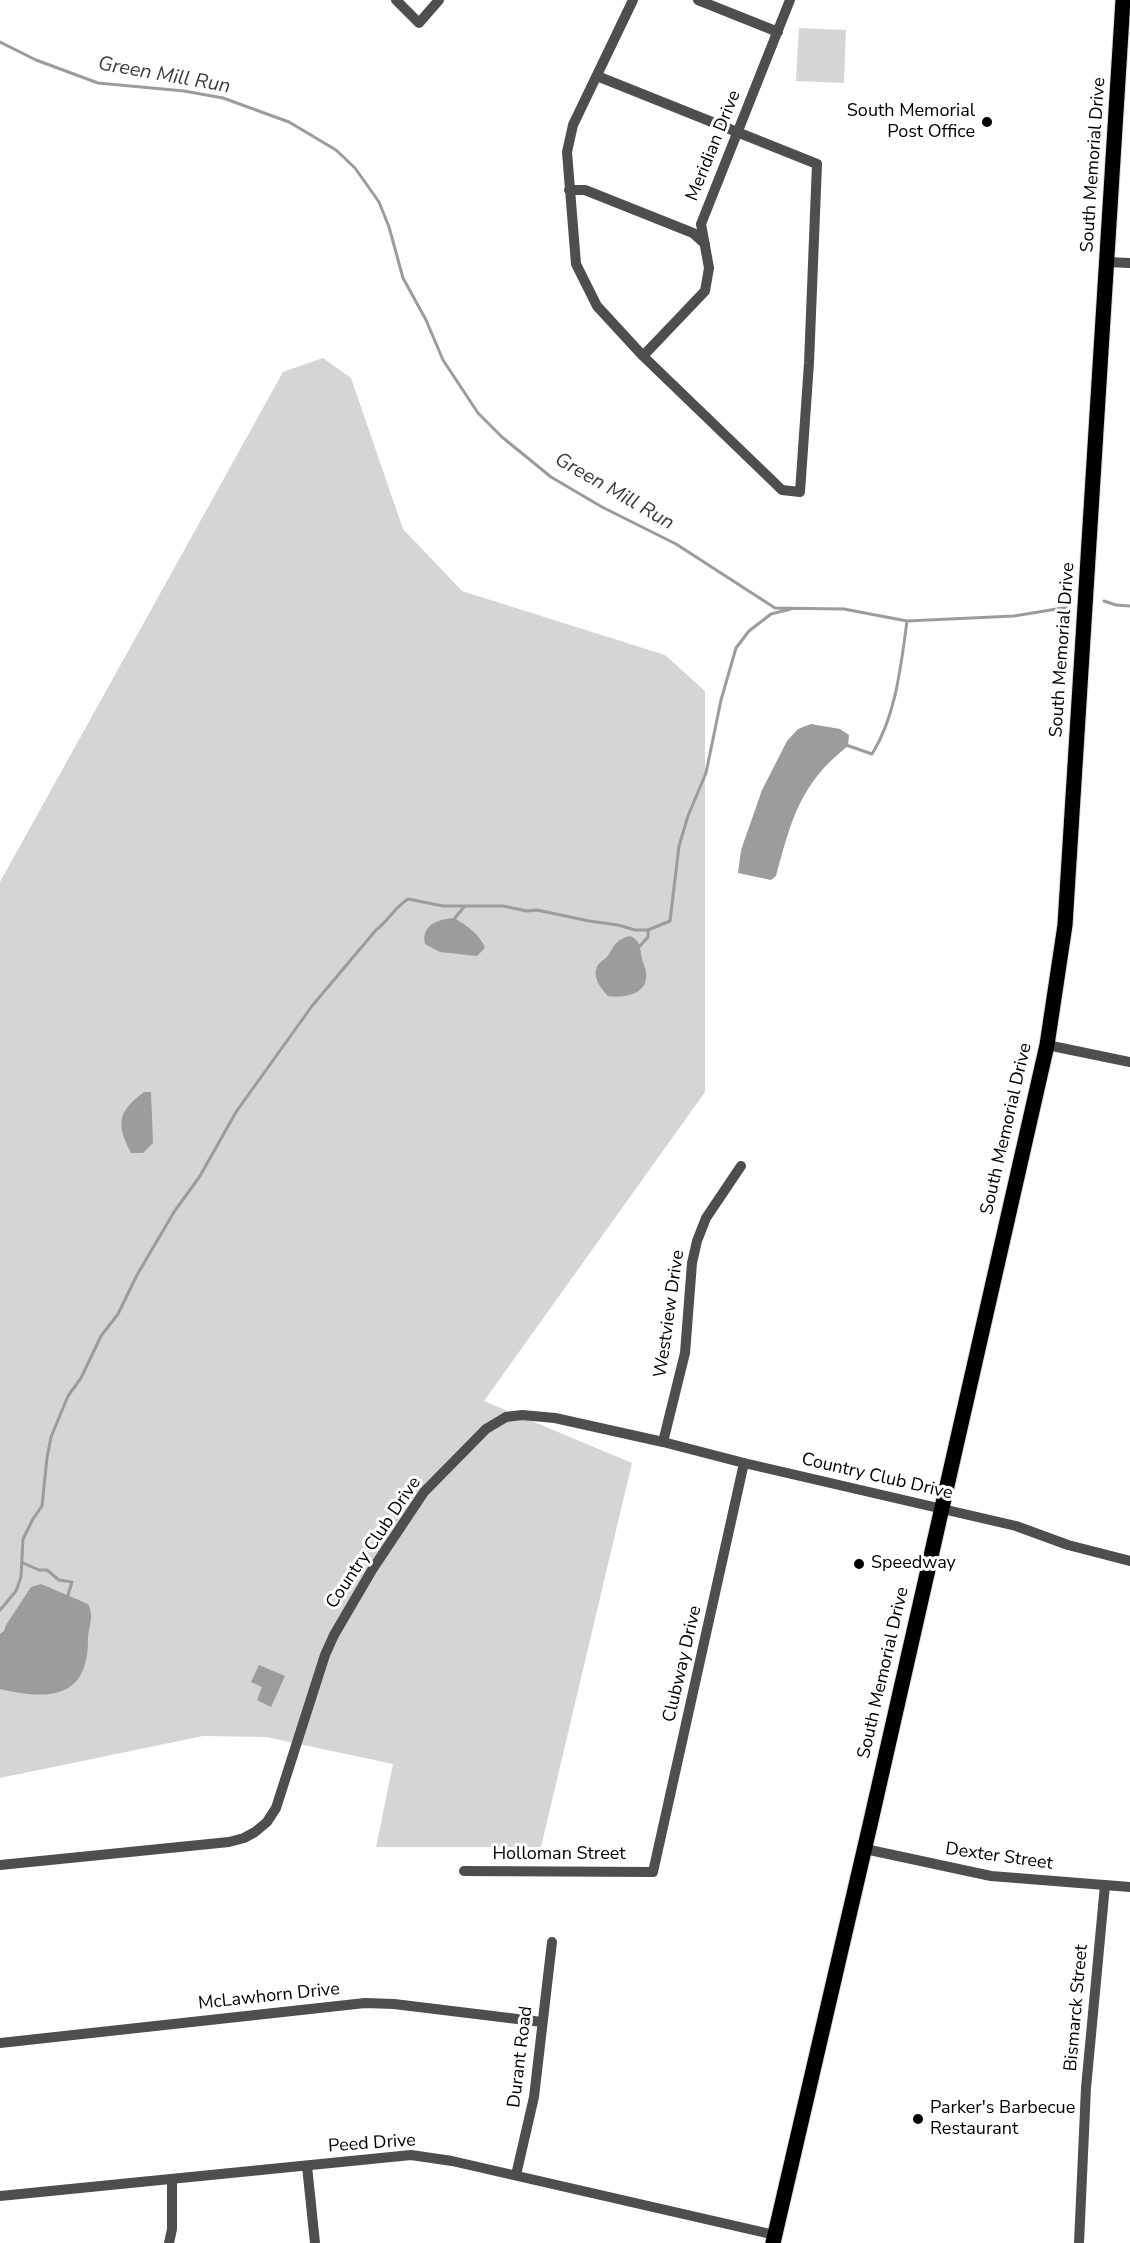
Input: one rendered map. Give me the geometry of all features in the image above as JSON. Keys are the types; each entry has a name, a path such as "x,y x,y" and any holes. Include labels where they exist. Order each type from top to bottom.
{"main road":[{"name":"South Memorial Drive","path":"774,2239 1047,1045 1065,925 1123,0"}],"street":[{"path":"396,0 419,23 439,0"},
{"path":"597,76 817,164 809,363 800,492 782,490 643,356 597,306 576,264 567,152 573,125 633,0"},
{"path":"698,0 778,32"},
{"name":"Meridian Drive","path":"643,356 705,291 709,268 701,224 790,0"},
{"path":"569,190 585,190 693,233 705,244"},
{"path":"1107,262 1130,263"},
{"path":"1047,1045 1130,1062"},
{"name":"Westview Drive","path":"663,1442 685,1353 692,1263 697,1241 711,1208 741,1166"},
{"name":"Country Club Drive","path":"0,1865 229,1842 251,1835 267,1822 276,1808 318,1673 348,1609 424,1492 486,1429 506,1417 537,1415 663,1442 1016,1526 1068,1545 1130,1560"},
{"name":"Clubway Drive","path":"653,1872 744,1463"},
{"name":"Dexter Street","path":"865,1849 991,1876 1130,1887"},
{"name":"Holloman Street","path":"464,1871 653,1872"},
{"name":"Bismarck Street","path":"1079,2243 1086,2088 1105,1885"},
{"name":"Durant Road","path":"516,2175 531,2111 552,1942"},
{"name":"McLawhorn Drive","path":"0,2043 365,2003 394,2004 542,2022"},
{"name":"Peed Drive","path":"0,2196 411,2156 452,2161 516,2175 774,2239"},
{"path":"307,2166 315,2243"},
{"path":"169,2243 172,2229 172,2179"}],"shaded area":[{"path":"799,28 846,30 844,83 796,81"},
{"path":"323,358 351,378 403,529 462,591 665,655 705,691 705,1092 484,1401 632,1463 541,1847 376,1847 393,1764 266,1737 203,1736 0,1778 0,882 283,372"},
{"path":"811,724 840,729 849,735 848,746 832,760 808,789 793,820 776,876 771,880 738,873 741,850 762,790 787,741 798,729"},
{"path":"454,918 480,938 485,948 477,956 440,952 425,944 424,937 432,924"},
{"path":"630,936 639,945 646,980 643,986 634,993 608,996 598,982 596,969 617,942"},
{"path":"144,1092 151,1092 153,1143 143,1153 131,1153 123,1134 122,1119 128,1106"},
{"path":"41,1584 88,1604 91,1618 86,1660 81,1675 73,1685 62,1691 48,1694 17,1693 0,1689 0,1634 31,1587"},
{"path":"259,1665 285,1676 271,1707 257,1700 262,1687 251,1682"}],"waterway":[{"name":"Green Mill Run","path":"0,42 36,60 98,83 184,91 223,98 289,122 336,150 355,168 379,202 389,227 403,278 426,320 443,360 478,413 502,437 551,477 602,507 676,544 775,608 844,609 907,621 1014,616 1069,607"},
{"name":"Green Mill Run","path":"1104,601 1130,606"},
{"path":"0,1610 16,1591 21,1577 23,1539 42,1506 51,1437 68,1396 81,1378 101,1336 118,1314 137,1275 174,1212 200,1176 236,1112 312,1006 376,930 408,899 443,906 503,906 527,911 537,910 635,930 648,930 670,921 679,846 688,816 706,773 721,700 736,648 749,631 771,614 791,609"},
{"path":"846,745 872,754 880,739 896,690 907,621"},
{"path":"454,919 464,907"},
{"path":"640,946 648,937 648,930"},
{"path":"23,1563 39,1570 47,1570 59,1580 72,1582 68,1595"}],"place":[{"name":"South Memorial Post Office","path":"987,122"},
{"name":"Speedway","path":"859,1564"},
{"name":"Parker's Barbecue Restaurant","path":"918,2119"}]}
